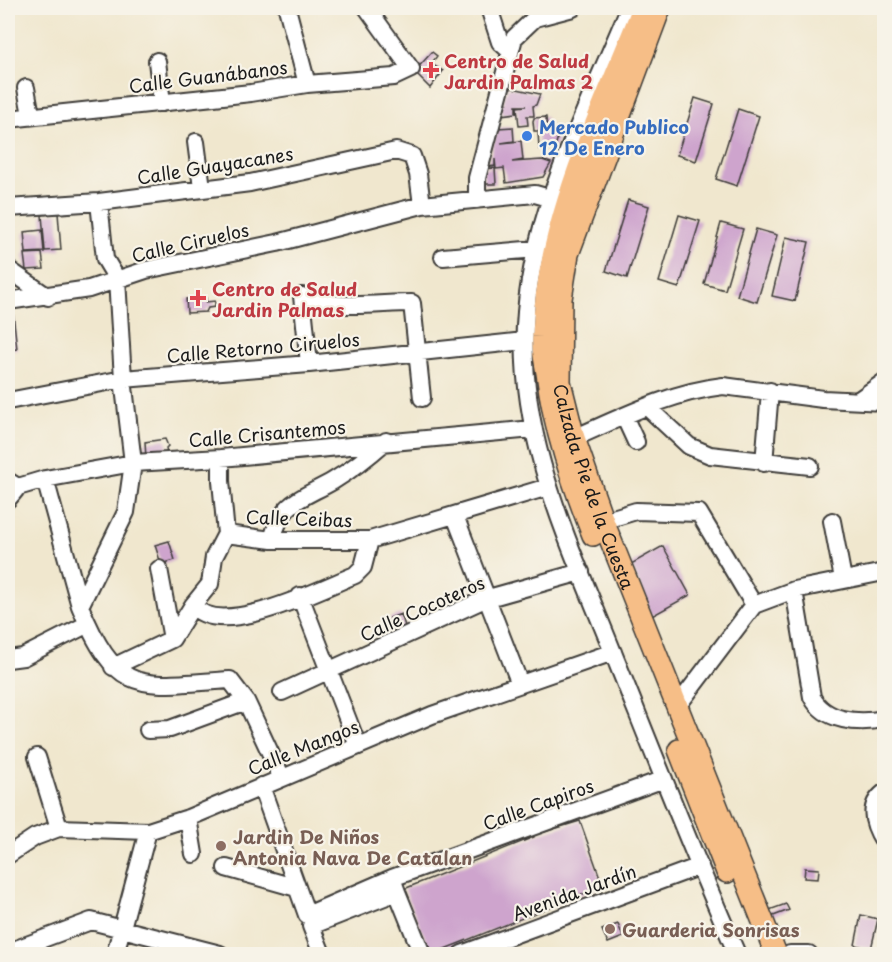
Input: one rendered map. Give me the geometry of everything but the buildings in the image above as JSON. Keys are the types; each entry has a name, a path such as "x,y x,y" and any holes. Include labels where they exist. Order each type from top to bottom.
{"main road":[{"name":"Calzada Pie de la Cuesta","path":"644,8 559,201 542,338 555,423 580,503 760,954"},
{"name":"Calzada Pie de la Cuesta","path":"660,8 568,254 561,299 560,382 574,438 603,521 776,954"}],"street":[{"path":"287,8 307,84"},
{"name":"Calle Guanábanos","path":"8,119 162,103 307,84 394,77 411,69 405,56 367,8"},
{"path":"489,8 500,42 509,50"},
{"path":"477,200 477,178 509,50 523,27 535,18 563,8"},
{"path":"629,8 559,201 537,249 530,278 524,341 526,389 533,429 548,488 734,953"},
{"path":"157,62 162,103"},
{"path":"26,88 31,115"},
{"path":"196,141 202,188"},
{"name":"Calle Guayacanes","path":"8,208 99,202 250,183 396,151 412,156 418,174 422,205"},
{"name":"Calle Ciruelos","path":"81,606 126,512 133,463 123,379 117,279 146,270 277,243 422,205 535,194 559,201"},
{"path":"8,301 48,297 89,289 117,279 105,259 99,202"},
{"path":"443,257 537,249"},
{"path":"8,269 48,297"},
{"path":"309,364 302,296 314,301 338,304 412,303 422,398"},
{"name":"Calle Retorno Ciruelos","path":"8,401 123,379 309,364 524,341"},
{"path":"860,399 885,382"},
{"path":"574,438 647,406 715,387 770,391 823,399 885,402"},
{"path":"764,463 770,391"},
{"path":"647,406 689,446 710,455 764,463 810,466"},
{"path":"624,416 636,442"},
{"name":"Calle Crisantemos","path":"11,489 45,479 133,463 221,458 533,429"},
{"path":"272,540 277,519 298,499 333,481 366,459 386,441"},
{"path":"221,458 226,534"},
{"path":"45,479 81,606 95,641 114,667 127,678 144,682 166,684 230,680 246,701 282,778"},
{"name":"Calle Ceibas","path":"172,639 193,605 210,584 214,557 226,534 272,540 370,540 548,488"},
{"path":"603,521 636,512 699,513 754,604"},
{"path":"455,516 485,599 520,684"},
{"path":"832,521 843,579"},
{"path":"193,605 198,612 207,616 240,617 263,612 355,575 363,567 370,540"},
{"path":"114,667 172,639 159,569"},
{"name":"Calle Cocoteros","path":"282,692 485,599 581,572"},
{"path":"676,708 754,604 794,590 885,572"},
{"path":"794,590 812,697 817,706 834,718 885,719"},
{"path":"300,596 358,746"},
{"path":"8,659 23,657 88,624"},
{"name":"Calle Mangos","path":"10,855 35,837 59,828 148,831 188,818 432,715 613,652"},
{"path":"148,730 170,729 246,701"},
{"path":"37,757 59,828"},
{"name":"Calle Capiros","path":"309,921 394,885 664,779"},
{"path":"261,786 322,954"},
{"path":"885,793 873,807 873,822 885,842"},
{"path":"188,818 194,854"},
{"path":"115,954 148,831"},
{"name":"Avenida Jardín","path":"462,954 700,866"},
{"path":"226,868 297,888"},
{"path":"394,885 422,954"},
{"path":"8,952 91,921 220,954"},
{"path":"790,954 809,954"}],"place":[{"name":"Centro de Salud Jardin Palmas 2","path":"431,70"},
{"name":"Mercado Publico 12 De Enero","path":"527,136"},
{"name":"Centro de Salud Jardin Palmas","path":"198,298"},
{"name":"Jardin De Niños Antonia Nava De Catalan","path":"221,846"},
{"name":"Guarderia Sonrisas","path":"610,929"}]}
